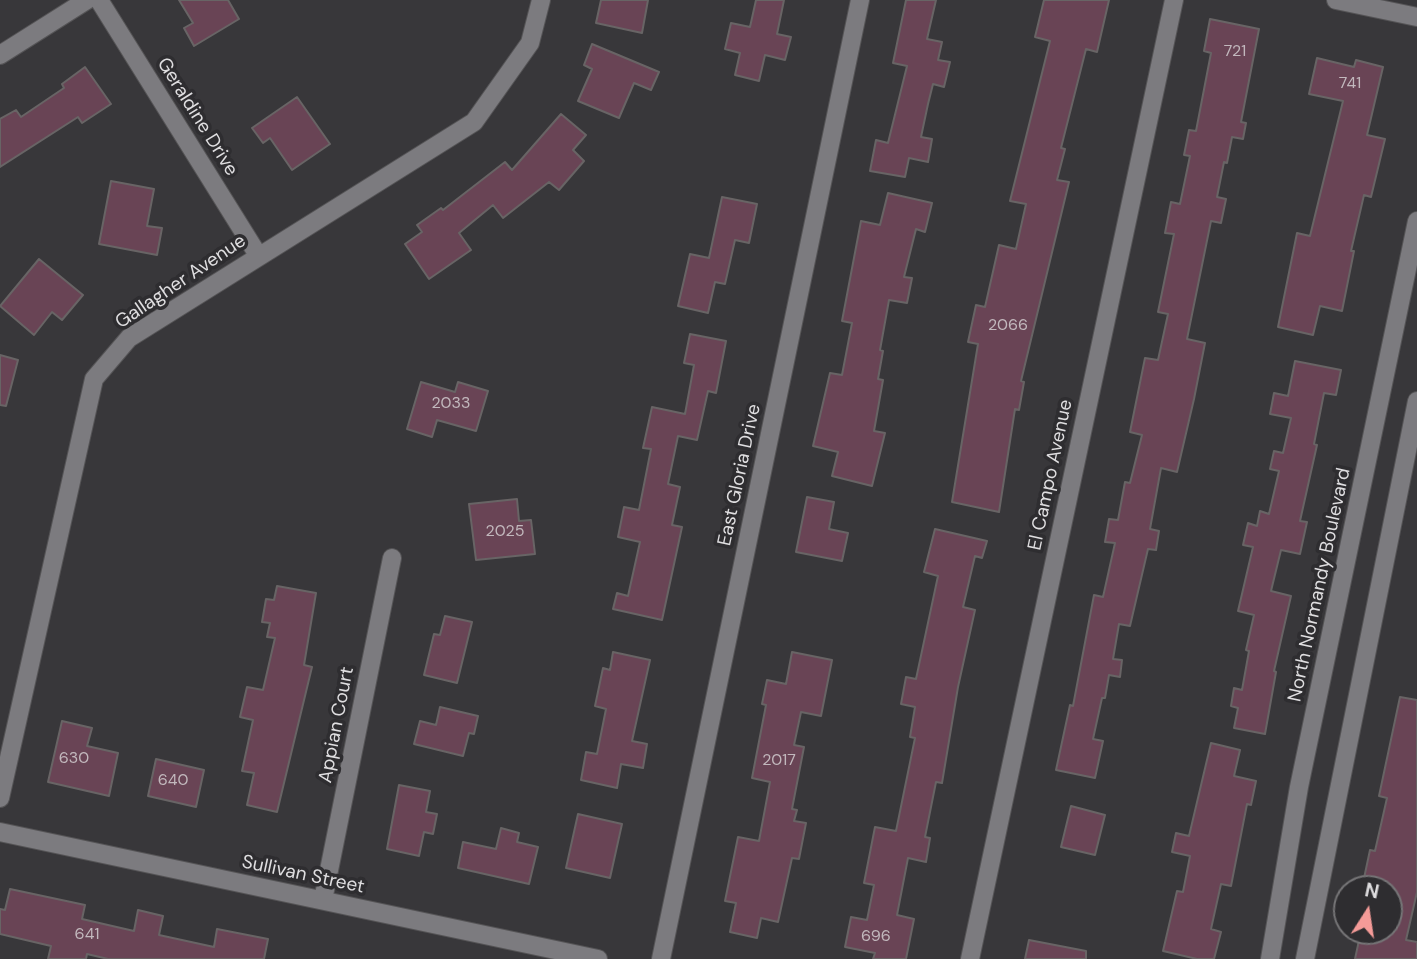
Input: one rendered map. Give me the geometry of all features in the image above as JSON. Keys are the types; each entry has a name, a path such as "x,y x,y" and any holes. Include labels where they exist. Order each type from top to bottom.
{"street":[{"path":"0,55 87,0"},
{"name":"Geraldine Drive","path":"99,0 258,255"},
{"name":"Gallagher Avenue","path":"0,798 93,379 129,338 474,122 530,43 541,0"},
{"name":"East Gloria Drive","path":"661,959 860,0"},
{"name":"El Campo Avenue","path":"970,959 1174,0"},
{"path":"1336,0 1417,17"},
{"name":"North Normandy Boulevard","path":"1269,959 1299,787 1417,221"},
{"path":"1305,959 1417,401"},
{"name":"Appian Court","path":"323,900 392,558"},
{"name":"Sullivan Street","path":"0,832 598,959"}],"building":[{"path":"179,0 228,0 239,19 194,46 184,28 193,23"},
{"path":"601,0 648,0 642,33 596,23"},
{"path":"756,0 784,0 777,34 791,37 785,60 765,55 759,81 735,75 740,53 725,49 731,23 750,27"},
{"path":"906,0 936,0 927,39 942,42 938,60 950,62 944,87 933,84 928,104 921,137 932,139 928,162 909,158 905,177 870,171 876,140 888,143 907,66 893,63"},
{"path":"1044,0 1109,0 1097,52 1086,49 1061,148 1065,149 1057,180 1069,182 1021,381 1024,382 1019,410 1015,409 999,512 952,502 978,344 968,342 976,305 985,307 999,245 1016,249 1026,204 1010,201 1050,41 1035,37"},
{"path":"1210,19 1259,29 1241,122 1246,123 1243,139 1232,137 1227,163 1224,162 1217,197 1226,199 1221,223 1211,221 1187,339 1205,343 1194,399 1177,472 1161,468 1150,529 1159,531 1156,550 1148,549 1130,626 1119,624 1113,659 1122,660 1120,677 1109,675 1105,698 1102,698 1093,739 1103,741 1095,778 1056,770 1070,705 1073,706 1094,595 1103,597 1115,543 1105,542 1109,519 1118,520 1125,482 1130,483 1142,435 1130,432 1145,358 1158,360 1168,314 1158,312 1174,234 1165,233 1171,202 1180,204 1190,156 1184,155 1189,130 1196,131 1211,53 1204,51"},
{"path":"592,44 659,72 651,90 634,83 619,118 578,101 592,69 584,65"},
{"path":"1317,58 1354,67 1356,60 1383,67 1367,135 1385,139 1371,197 1364,195 1351,251 1354,251 1342,311 1320,306 1313,335 1278,327 1297,233 1310,236 1343,101 1309,94"},
{"path":"85,67 111,104 82,123 78,117 0,167 0,119 16,110 21,117 64,88 62,84"},
{"path":"297,97 330,144 292,170 270,138 263,143 252,128"},
{"path":"561,114 586,135 573,150 584,161 559,190 549,182 503,218 493,205 459,233 471,250 429,279 405,244 422,232 417,225 441,208 443,210 505,162 512,170"},
{"path":"111,181 154,189 147,226 162,228 157,255 99,244"},
{"path":"888,193 932,203 925,232 916,229 904,277 912,278 907,303 889,300 880,350 883,351 878,379 883,380 874,431 885,433 872,486 832,476 838,452 813,446 830,373 842,375 852,323 842,321 861,221 880,225"},
{"path":"722,197 757,204 749,243 735,240 725,284 715,282 708,313 678,306 690,254 709,258"},
{"path":"39,259 83,295 62,320 52,312 34,335 0,306"},
{"path":"690,334 726,341 716,393 708,391 697,440 678,436 668,484 680,487 672,525 682,527 662,620 613,609 617,593 628,596 640,542 618,537 624,507 639,510 651,449 643,448 652,407 685,414 694,365 684,363"},
{"path":"0,355 18,360 6,406 0,405"},
{"path":"1295,361 1341,370 1336,395 1324,393 1314,444 1317,445 1300,521 1307,522 1300,554 1281,550 1271,591 1291,596 1274,671 1276,672 1265,734 1234,728 1238,708 1231,706 1234,688 1242,690 1249,651 1246,650 1254,615 1238,611 1253,547 1243,545 1248,523 1257,526 1260,511 1269,514 1279,471 1270,469 1274,451 1283,453 1291,418 1270,414 1274,393 1288,396"},
{"path":"421,382 455,392 458,382 488,391 476,431 437,420 432,437 407,429"},
{"path":"807,497 834,502 829,529 848,533 842,561 796,552"},
{"path":"517,499 519,521 531,520 535,554 476,560 469,504"},
{"path":"935,529 987,541 982,558 975,556 963,607 975,610 958,687 942,783 936,782 925,837 930,838 926,862 908,858 897,915 914,919 906,959 873,959 875,953 845,947 851,917 867,920 874,885 864,883 875,827 896,831 915,738 910,737 915,707 901,704 906,677 916,679 938,576 924,572"},
{"path":"277,586 316,593 304,665 312,667 277,812 247,805 254,773 242,771 253,720 240,717 247,687 263,690 275,638 267,637 270,623 262,622 266,599 274,600"},
{"path":"445,616 472,622 457,683 424,675 434,634 440,635"},
{"path":"613,652 650,660 632,741 647,744 643,768 621,764 617,788 581,780 586,752 597,754 606,709 595,706 603,668 610,670"},
{"path":"792,652 832,660 821,716 801,712 794,745 804,747 792,809 797,810 794,821 806,823 799,859 792,858 778,922 761,918 757,938 730,932 736,903 725,901 738,837 759,841 770,782 752,778 766,705 762,704 767,680 786,684"},
{"path":"1400,697 1417,700 1417,892 1406,940 1417,942 1417,959 1355,959 1358,945 1403,945 1403,875 1365,875 1370,850 1375,851 1387,798 1379,796"},
{"path":"440,707 478,716 474,734 469,733 463,756 414,744 420,721 436,725"},
{"path":"62,721 92,728 87,746 118,753 109,796 48,782"},
{"path":"1211,743 1240,750 1234,776 1256,781 1251,805 1247,804 1231,886 1221,884 1211,929 1221,932 1214,959 1197,959 1163,951 1177,891 1183,892 1190,856 1172,852 1176,833 1189,836"},
{"path":"156,759 204,770 196,807 148,796"},
{"path":"399,785 430,791 426,812 437,814 433,834 424,832 419,856 387,849"},
{"path":"1071,806 1105,815 1095,855 1061,847"},
{"path":"578,814 622,824 610,878 566,868"},
{"path":"501,828 519,833 517,842 538,847 529,884 458,868 463,842 496,849"},
{"path":"10,889 85,905 82,919 134,931 138,910 163,916 159,935 214,947 217,929 268,939 264,959 108,959 87,954 86,959 48,959 51,946 0,934 0,909 5,910"},
{"path":"1029,940 1086,951 1086,959 1025,959"}]}
